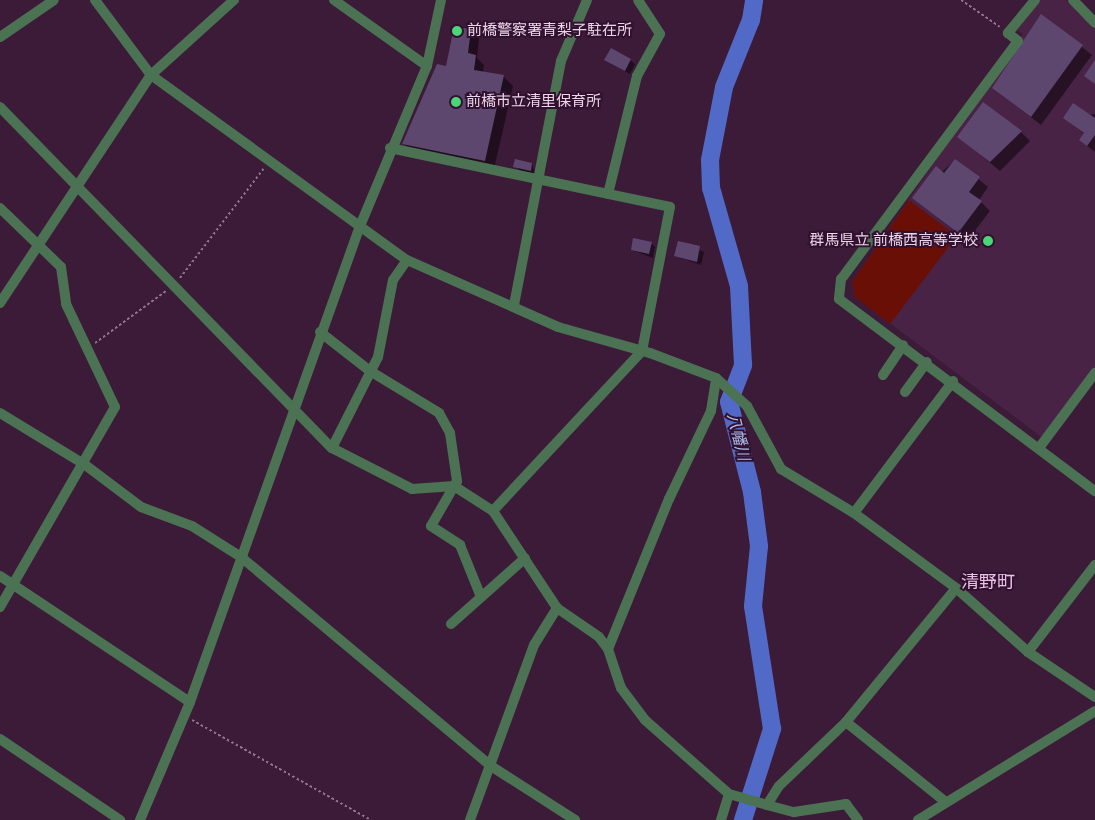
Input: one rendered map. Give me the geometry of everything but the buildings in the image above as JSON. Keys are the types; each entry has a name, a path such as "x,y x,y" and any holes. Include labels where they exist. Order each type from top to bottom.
{"street":[{"path":"0,37 54,0"},
{"path":"95,0 151,75 406,260 514,305 558,327 642,351 716,378 747,406 781,468 854,513 956,588 1028,652 1095,697"},
{"path":"0,303 151,75 234,0"},
{"path":"334,0 427,66"},
{"path":"140,820 190,702 320,332 360,226 390,148 427,66 441,0"},
{"path":"514,305 561,61 587,0"},
{"path":"608,194 637,76 660,34 638,0"},
{"path":"1035,0 1008,33 1018,41 841,279 840,299 953,381 1095,491"},
{"path":"1073,0 1095,23"},
{"path":"0,107 332,448 412,489 454,486 493,511 557,608 599,638 608,649 620,688 645,720 729,794 743,796 763,804 794,812 846,804 858,820"},
{"path":"390,148 670,207 642,351 493,511"},
{"path":"0,208 39,242 61,268 66,304 115,406 84,464 0,607"},
{"path":"332,448 370,370 384,335 393,280 406,260"},
{"path":"320,332 370,370 439,413 450,434 456,461 454,486 431,526 460,545 481,597"},
{"path":"883,375 903,344"},
{"path":"904,392 927,362"},
{"path":"1039,448 1095,373"},
{"path":"608,649 669,499 711,411 716,378"},
{"path":"854,513 953,381"},
{"path":"0,413 84,464 141,507 192,526 241,557 491,766 575,820"},
{"path":"451,624 525,558"},
{"path":"1028,652 1095,564"},
{"path":"0,576 190,702"},
{"path":"763,804 779,786 846,722 956,588"},
{"path":"470,820 534,644 557,608"},
{"path":"918,820 1095,711"},
{"path":"846,722 946,802"},
{"path":"0,739 120,820"},
{"path":"722,820 729,794"}],"path":[{"path":"962,0 1008,33"},
{"path":"87,349 175,286 270,161"},
{"path":"184,715 371,820"}],"shaded area":[{"name":"群馬県立 前橋西高等学校","path":"1041,0 1066,0 1095,29 1095,367 1043,438 855,297 852,282 1023,34 1017,30"},
{"path":"909,200 957,236 890,324 855,297 852,282"}],"waterway":[{"name":"八幡川","path":"743,820 772,729 753,606 759,546 752,492 729,402 743,365 739,286 711,188 710,160 724,87 751,20 754,0"}],"place":[{"name":"前橋警察署青梨子駐在所","path":"457,31"},
{"name":"前橋市立清里保育所","path":"456,102"},
{"name":"群馬県立 前橋西高等学校","path":"988,241"}],"district":[{"name":"清野町","path":"988,582"}]}
